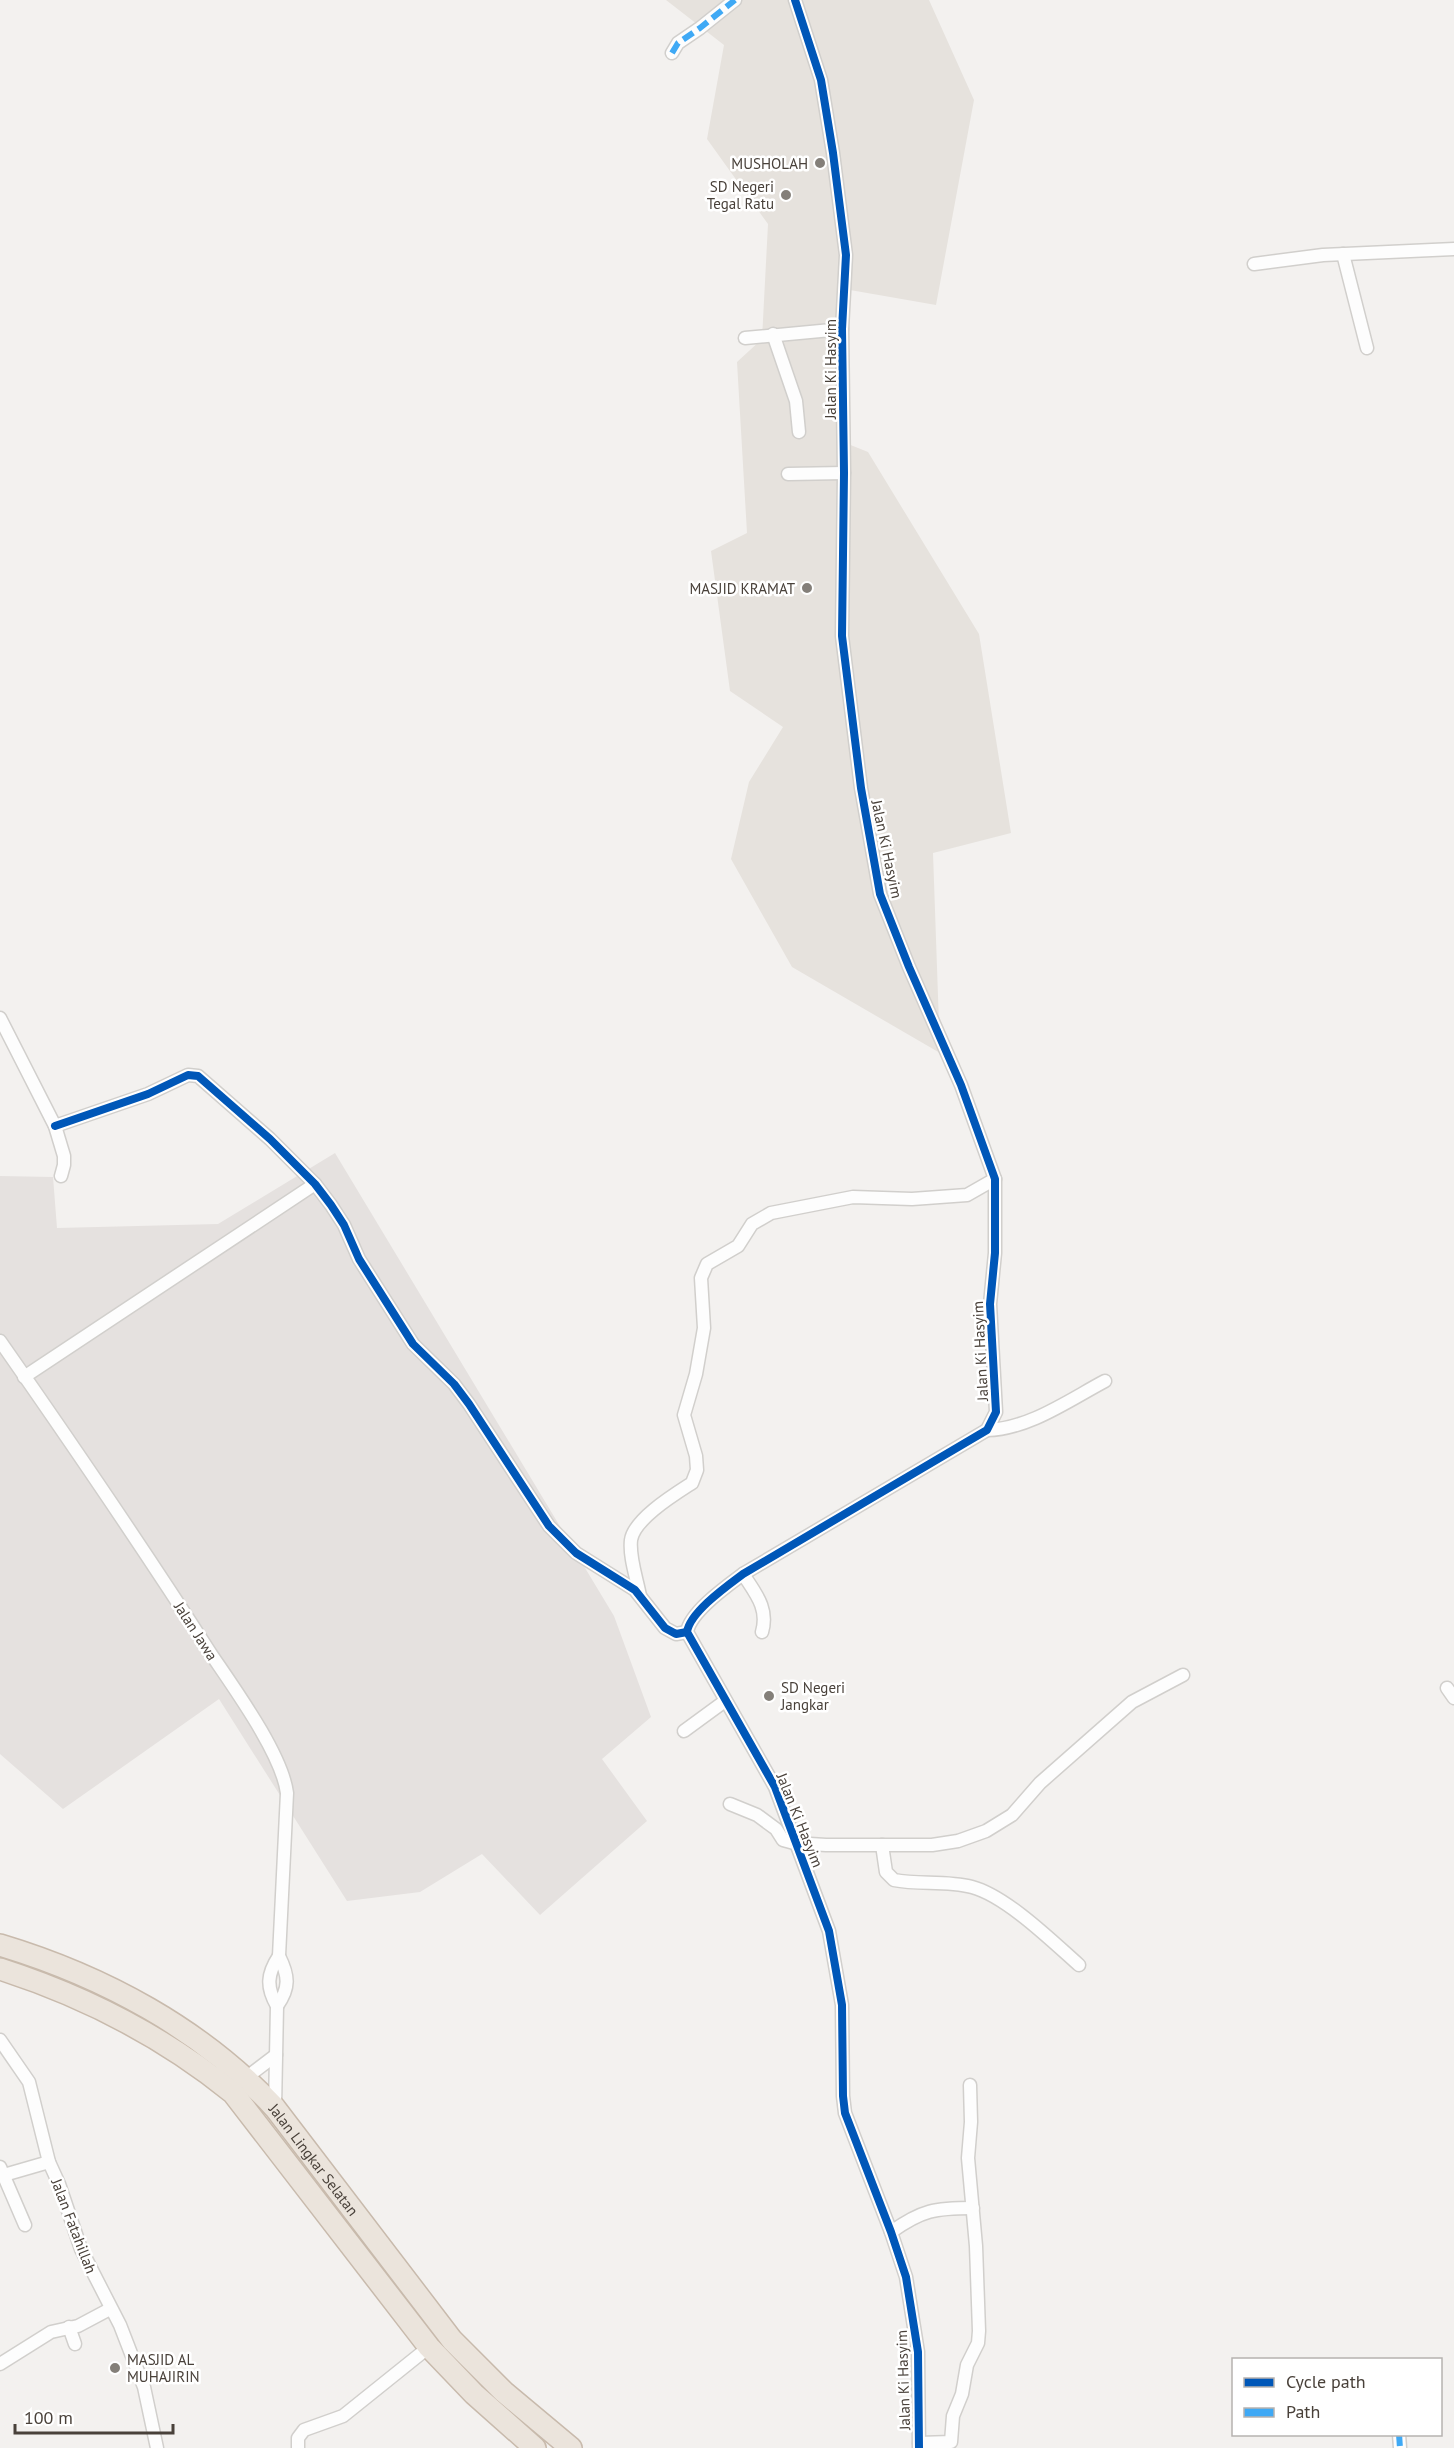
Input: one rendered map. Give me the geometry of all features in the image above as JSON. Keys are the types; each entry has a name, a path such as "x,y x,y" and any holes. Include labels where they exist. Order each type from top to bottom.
{"highway":[{"name":"Jalan Lingkar Selatan","path":"0,1945 41,1957 103,1984 177,2025 233,2092 429,2347 474,2394 535,2448"},
{"name":"Jalan Lingkar Selatan","path":"0,1970 32,1980 92,2005 153,2036 199,2053 247,2078 275,2108 452,2340 504,2392 569,2447"}],"street":[{"path":"672,53 678,43 735,0"},
{"name":"Jalan Ki Hasyim","path":"795,0 821,80 846,255 842,329 844,473 841,566 842,636 848,699 876,876 880,894 961,1085 995,1179 995,1253 990,1304 996,1412 987,1430"},
{"path":"1254,264 1343,254 1454,249"},
{"path":"1343,254 1367,348"},
{"path":"745,338 842,329"},
{"path":"773,334 796,401 799,432"},
{"path":"788,474 844,473"},
{"path":"0,1018 55,1126 64,1156 61,1176"},
{"path":"55,1126 148,1094 194,1074 198,1076 270,1140 315,1184 338,1215 359,1259 413,1344 454,1384 469,1404 549,1526 576,1553 626,1584 640,1597 665,1628 676,1634 687,1632 693,1619 718,1593 743,1574 987,1430 1000,1430 1031,1420 1105,1381"},
{"path":"640,1597 632,1551 633,1535 651,1511 692,1483 696,1477 696,1456 684,1415 696,1374 704,1328 701,1278 706,1264 738,1246 752,1224 771,1213 853,1197 912,1199 967,1195 995,1179"},
{"path":"24,1377 315,1184"},
{"name":"Jalan Jawa","path":"0,1341 171,1591 232,1686 280,1767 287,1793 279,1956 285,1968 286,1993 277,2006 275,2108"},
{"path":"743,1574 764,1609 765,1620 762,1632"},
{"name":"Jalan Ki Hasyim","path":"687,1632 775,1787 794,1843 829,1931 842,2005 845,2113 906,2277 916,2330 919,2445"},
{"path":"730,1804 757,1815 776,1829 783,1840 794,1843 882,1845 951,1842 972,1837 998,1825 1012,1815 1040,1784 1132,1702 1183,1675"},
{"path":"684,1731 726,1701"},
{"path":"882,1845 886,1872 894,1880 957,1884 980,1890 1032,1924 1079,1965"},
{"name":"Jalan Fatahillah","path":"0,2040 29,2082 49,2162 59,2184 84,2258 126,2338 144,2387 157,2448"},
{"path":"247,2078 276,2055"},
{"path":"919,2445 951,2445 953,2416 962,2394 968,2365 978,2343 976,2246 968,2158 971,2122 970,2085"},
{"path":"25,2226 2,2171 49,2162"},
{"path":"891,2232 917,2214 973,2208"},
{"path":"0,2364 51,2332 78,2326 110,2309"},
{"path":"69,2327 75,2344"},
{"path":"298,2448 298,2438 304,2430 343,2416 429,2347"}],"shaded area":[{"path":"666,0 929,0 974,100 936,305 850,290 848,444 868,452 979,634 1011,833 933,853 940,1053 792,967 731,859 749,782 783,727 730,691 711,551 747,533 737,362 762,339 768,224 707,139 724,45"},
{"path":"335,1153 614,1616 651,1717 602,1759 647,1821 540,1915 482,1854 420,1892 347,1901 219,1699 63,1809 0,1754 0,1176 53,1177 57,1228 218,1224"}],"marked path":[{"path":"672,53 678,43 735,0"},
{"path":"1399,2436 1400,2448"}],"cycle path":[{"path":"795,0 821,80 846,255 842,329 844,473 842,636 861,788 880,894 909,967 961,1085 995,1179 995,1253 990,1304 996,1412 987,1430 743,1574 702,1608 687,1632 775,1787 829,1931 842,2005 845,2113 906,2277 918,2352 919,2448"},
{"path":"55,1126 148,1094 188,1075 198,1076 270,1139 315,1184 344,1225 359,1259 413,1344 454,1384 469,1404 549,1526 576,1553 635,1590 665,1628 676,1634 687,1632"}],"place":[{"name":"MUSHOLAH","path":"820,163"},
{"name":"SD Negeri Tegal Ratu","path":"786,195"},
{"name":"MASJID KRAMAT","path":"807,588"},
{"name":"SD Negeri Jangkar","path":"769,1696"},
{"name":"MASJID AL MUHAJIRIN","path":"115,2368"}]}
